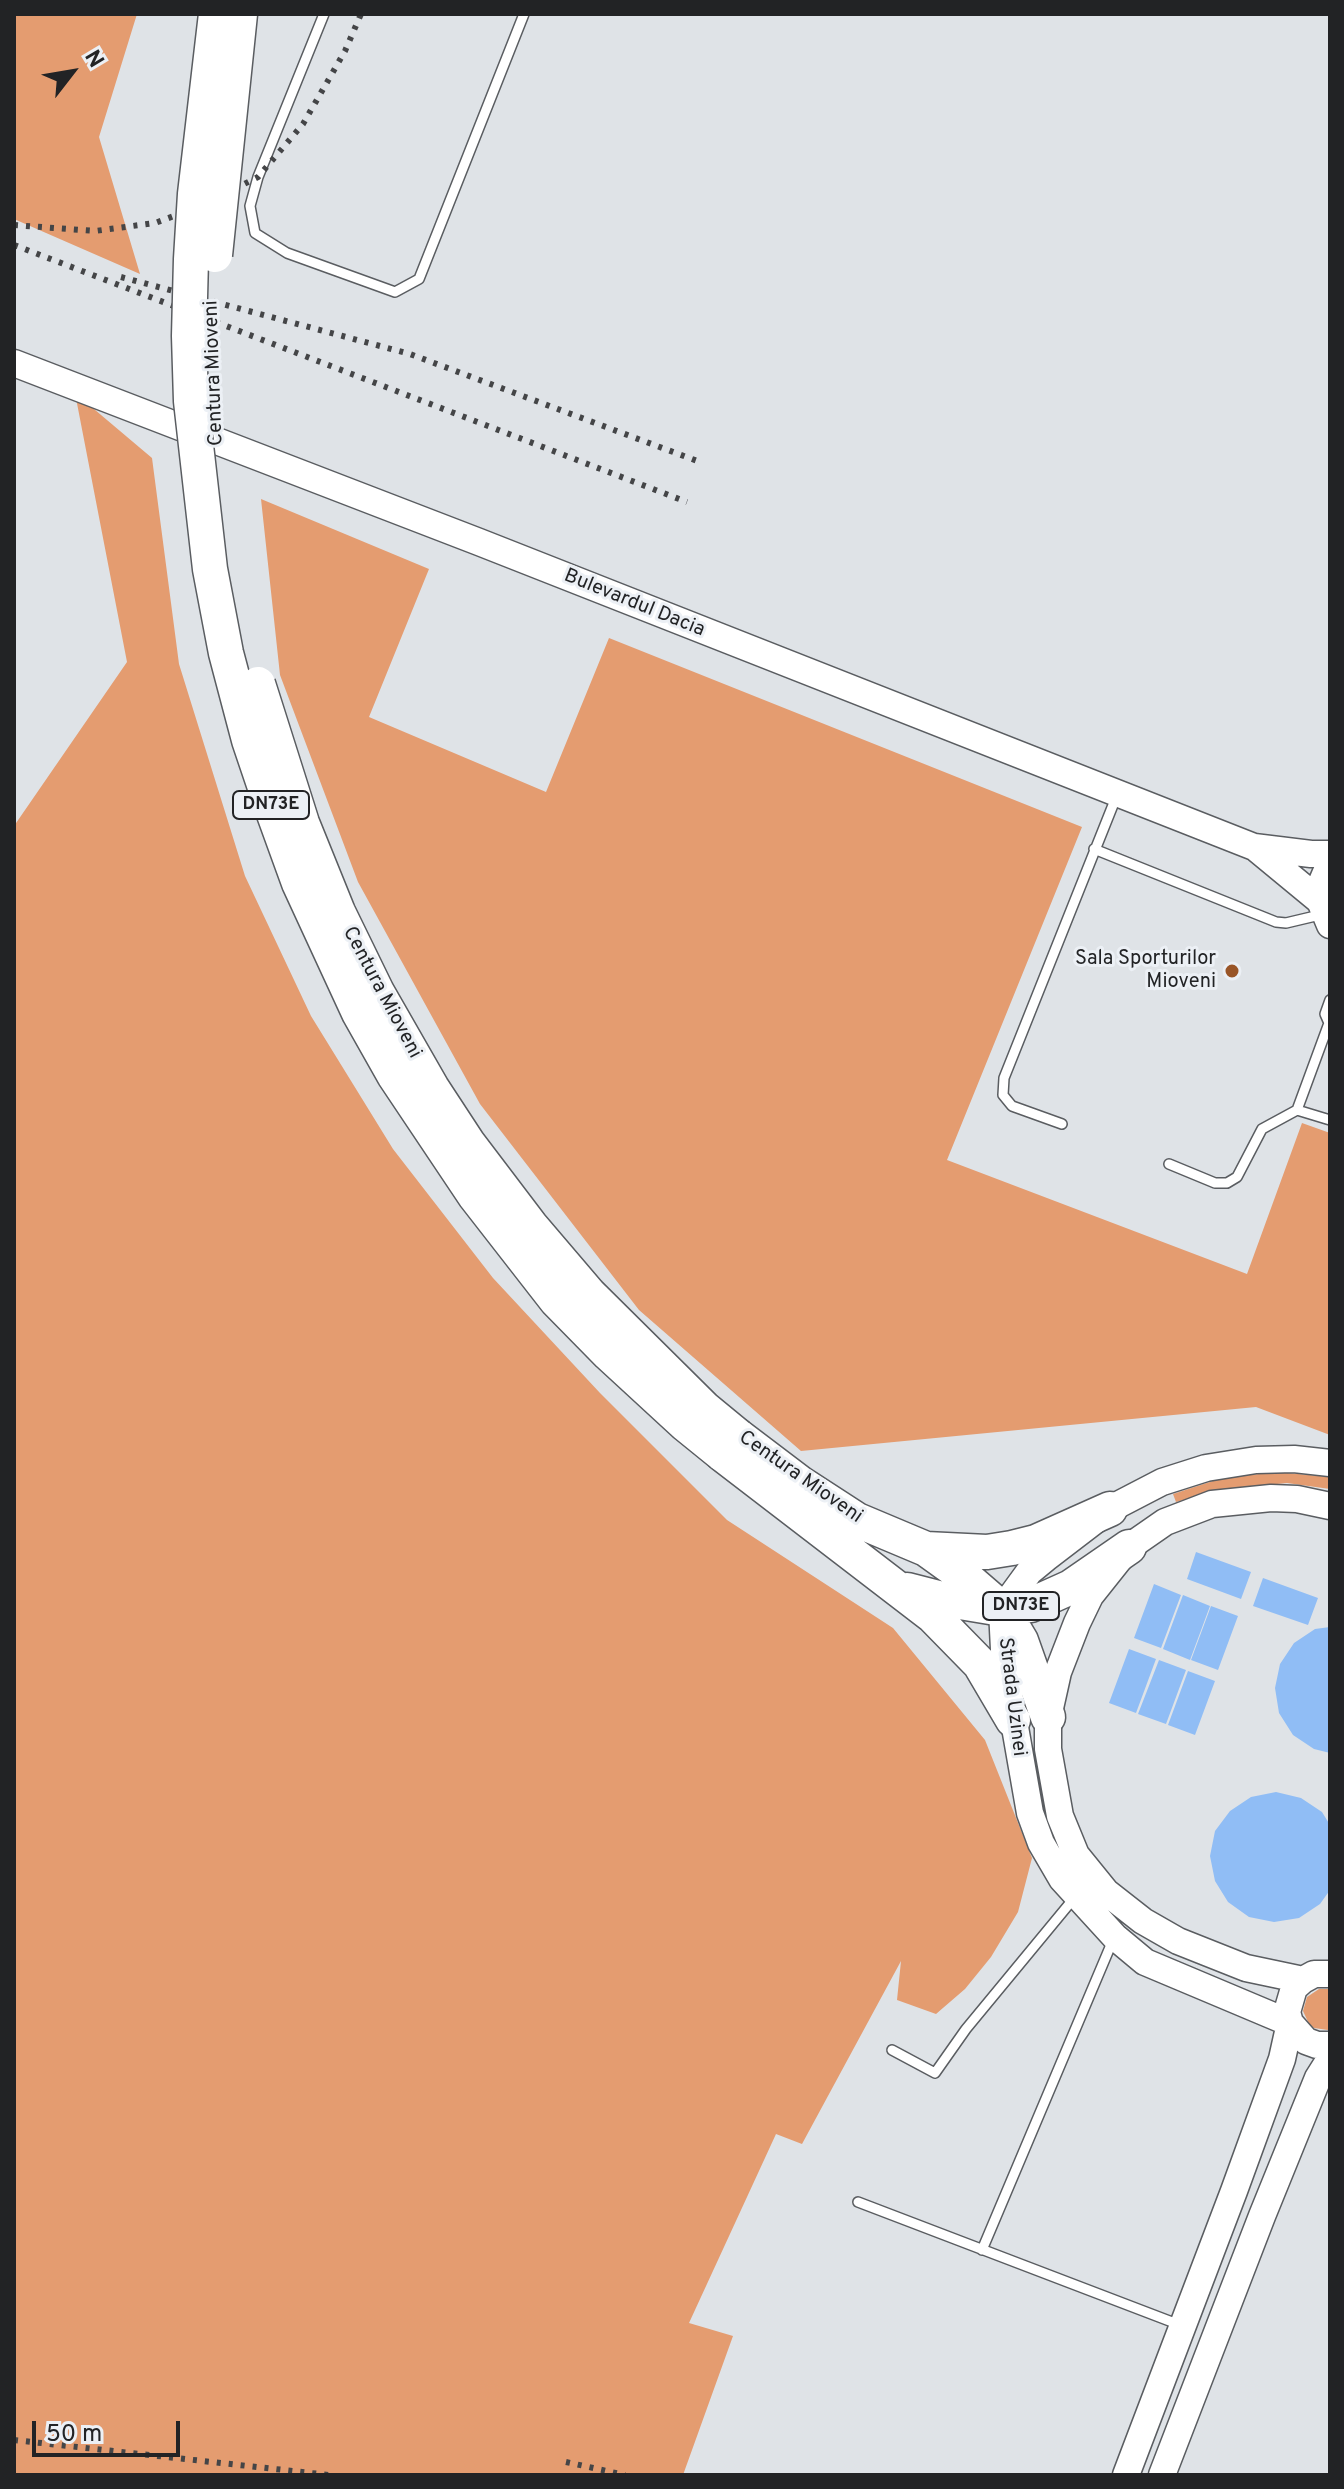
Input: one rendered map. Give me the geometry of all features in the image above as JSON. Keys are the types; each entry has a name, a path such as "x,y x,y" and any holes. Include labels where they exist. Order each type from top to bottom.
{"highway":[{"name":"Centura Mioveni","path":"216,14 192,246 189,336 191,401 210,569 226,653 249,740 299,883 359,1013 394,1075 475,1196 556,1300 685,1424 800,1483 857,1520 926,1549 965,1577 1002,1609 1025,1651 1048,1717"},
{"name":"Centura Mioveni","path":"240,14 213,285 212,342 220,485 228,545 254,672 302,823 338,912 404,1042 468,1143 531,1226 589,1294 693,1397 730,1445 951,1632 980,1664 1013,1720"},
{"name":"DN73E","path":"926,1549 987,1552 1012,1548 1036,1542 1110,1509"},
{"name":"DN73E","path":"899,1588 1002,1609 1031,1605 1071,1587 1129,1547"}],"street":[{"name":"Bulevardul Dacia","path":"14,363 1254,847"},
{"path":"1254,847 1330,854"},
{"path":"1254,847 1325,913"},
{"path":"1325,913 1321,884 1330,863"},
{"name":"Strada Uzinei","path":"1330,1463 1275,1458 1206,1468 1162,1482 1110,1509 1029,1572 1002,1609 1005,1670 1030,1813 1041,1843 1075,1897 1145,1962 1290,2023 1306,2041 1330,2045"},
{"name":"Strada Uzinei","path":"1303,1980 1246,1968 1178,1941 1143,1921 1106,1892 1076,1855 1060,1816 1051,1773 1048,1717 1058,1672 1083,1610 1090,1596 1129,1547 1165,1522 1212,1504 1271,1498 1297,1499 1330,1506"},
{"path":"1126,2475 1282,2059 1290,2023 1287,2012 1289,1999 1294,1988 1303,1980 1314,1974 1330,1974"},
{"path":"1162,2475 1262,2216 1318,2078 1330,2059"}],"lane":[{"path":"324,14 258,177 250,206 255,233 287,253 395,292 419,279 524,14"},
{"path":"1062,1124 1012,1106 1003,1095 1004,1078 1118,793"},
{"path":"1094,849 1276,922 1286,923 1325,913"},
{"path":"1169,1164 1215,1183 1227,1183 1237,1177 1262,1129 1297,1110 1330,1023 1325,1014 1330,1000"},
{"path":"1297,1110 1330,1120"},
{"path":"892,2050 935,2073 966,2029 1075,1897"},
{"path":"982,2250 1115,1937"},
{"path":"858,2202 1183,2327"}],"shaded area":[{"path":"14,14 137,14 99,137 140,274 14,219"},
{"path":"75,393 152,458 179,664 245,876 311,1016 393,1149 493,1278 600,1393 727,1520 893,1628 985,1740 1032,1858 1018,1912 991,1957 965,1989 936,2014 897,2000 901,1961 802,2144 776,2134 689,2323 733,2336 683,2475 14,2475 14,826 127,662"},
{"path":"261,499 429,569 369,717 546,792 609,638 1082,827 947,1160 1247,1274 1302,1123 1330,1133 1330,1435 1256,1407 801,1451 639,1310 480,1104 358,882 280,675"},
{"path":"1277,1472 1330,1477 1330,1489 1287,1483 1227,1489 1176,1502 1173,1494 1222,1478"},
{"path":"1319,1989 1330,1989 1328,2030 1314,2028 1303,2011 1307,1997"}],"water":[{"path":"1196,1552 1251,1572 1241,1599 1187,1579"},
{"path":"1263,1578 1318,1598 1308,1625 1253,1606"},
{"path":"1154,1584 1181,1595 1161,1648 1134,1638"},
{"path":"1183,1595 1210,1606 1190,1660 1163,1649"},
{"path":"1211,1606 1238,1616 1218,1670 1191,1660"},
{"path":"1330,1627 1330,1753 1314,1749 1293,1735 1279,1713 1275,1688 1280,1664 1294,1643 1315,1629"},
{"path":"1129,1649 1156,1659 1136,1713 1109,1703"},
{"path":"1159,1660 1186,1670 1166,1724 1138,1714"},
{"path":"1188,1671 1215,1681 1195,1735 1168,1725"},
{"path":"1276,1792 1301,1798 1322,1812 1330,1825 1330,1890 1320,1904 1299,1918 1274,1922 1249,1917 1228,1902 1215,1881 1210,1856 1215,1831 1230,1811 1251,1797"}],"railway":[{"path":"14,225 95,231 155,223 201,206 258,177 303,124 345,51 361,14"},
{"path":"14,245 687,502"},
{"path":"121,277 410,354 700,462"},
{"path":"14,2440 329,2475"},
{"path":"566,2462 625,2475"}],"place":[{"name":"Sala Sporturilor Mioveni","path":"1232,971"}]}
